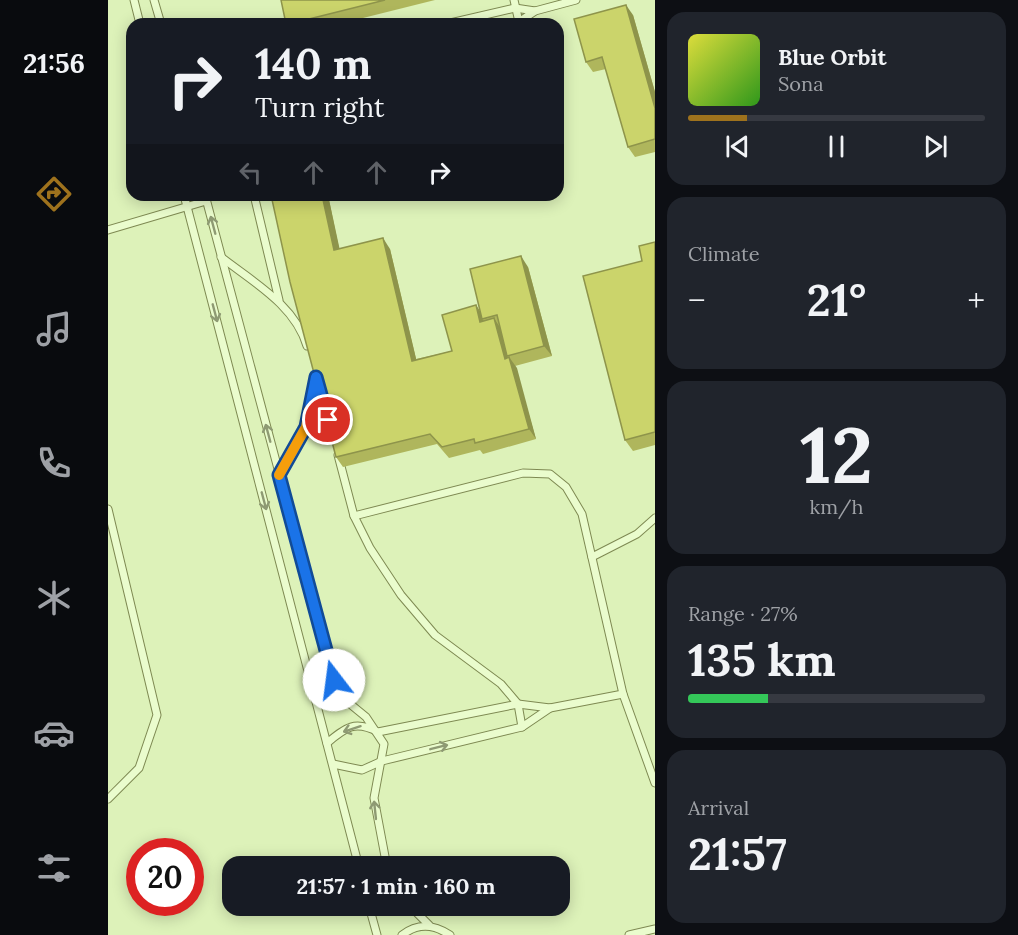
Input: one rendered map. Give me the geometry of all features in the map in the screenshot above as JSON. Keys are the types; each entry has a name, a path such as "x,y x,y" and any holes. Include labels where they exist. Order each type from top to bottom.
{"lane":[{"path":"134,0 139,18"},
{"path":"154,0 159,18"},
{"path":"525,18 535,11 576,0"},
{"path":"467,18 515,4 535,11"},
{"path":"186,201 356,856"},
{"path":"108,230 188,207 200,201"},
{"path":"207,201 334,680 344,699 366,717 384,744 374,798 385,856"},
{"path":"255,201 279,300"},
{"path":"221,257 279,300 305,338 310,358"},
{"path":"313,368 322,399"},
{"path":"279,475 306,427 316,377"},
{"path":"334,441 354,516 370,548 401,595 435,634 485,670 518,704 522,727"},
{"path":"354,516 523,473 550,474 566,486 582,514 623,694 655,783"},
{"path":"108,509 157,715 139,768 108,799"},
{"path":"592,557 637,534 655,518"},
{"path":"327,743 339,733 357,725 378,732 518,704 550,708 623,694"},
{"path":"333,764 362,770 382,761 522,727 550,708"},
{"path":"372,916 377,935"},
{"path":"420,916 429,925 450,935"},
{"path":"402,935 412,927 429,925"},
{"path":"630,935 655,929"}],"building":[{"path":"281,0 385,0 313,18 285,18"},
{"path":"626,5 655,108 655,139 628,147 602,57 586,62 574,19"},
{"path":"272,201 323,201 334,250 383,238 412,361 452,351 442,315 476,305 480,322 494,318 505,359 509,357 529,429 475,443 474,439 442,447 430,434 336,457 290,282"},
{"path":"655,242 655,432 625,440 583,276 642,261 639,246"},
{"path":"521,256 544,346 507,356 497,315 482,319 470,269"}],"slow traffic":[{"path":"279,475 306,427 309,410"}],"route":[{"path":"328,420 316,377 306,427 279,475 334,680"}]}
